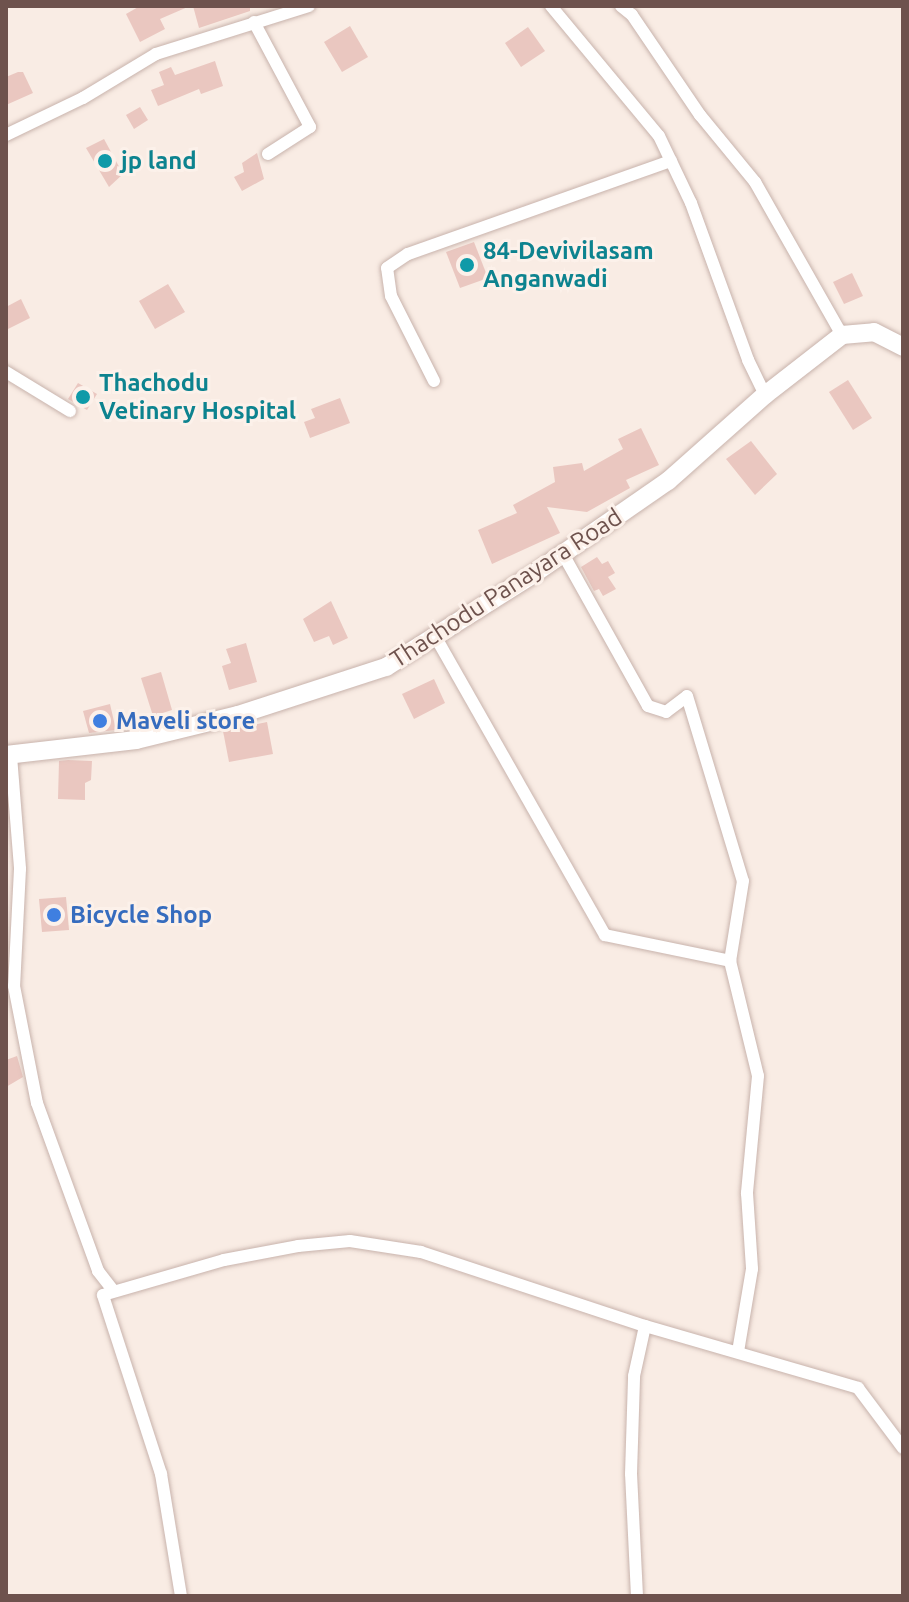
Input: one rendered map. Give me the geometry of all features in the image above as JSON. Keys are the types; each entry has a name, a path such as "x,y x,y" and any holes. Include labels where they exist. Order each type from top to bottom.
{"main road":[{"path":"842,335 874,332 903,347"},
{"name":"Thachodu Panayara Road","path":"8,755 136,740 238,715 386,667 563,554 668,481 765,395 842,335"}],"street":[{"path":"6,135 83,98 156,54 309,6"},
{"path":"551,6 659,136 691,203 748,360 765,395"},
{"path":"621,6 632,15 700,115 755,182 842,335"},
{"path":"254,22 310,127 268,154"},
{"path":"434,381 391,296 387,268 408,254 671,161"},
{"path":"6,372 70,411"},
{"path":"563,554 648,706 666,712 687,696 743,881 730,961 758,1076 747,1193 752,1269 738,1352"},
{"path":"435,636 605,935 730,961"},
{"path":"8,755 20,869 14,986 37,1103 98,1271 113,1290"},
{"path":"181,1596 161,1474 103,1295 224,1260 298,1246 350,1241 421,1252 645,1326 858,1388 903,1448"},
{"path":"637,1596 631,1474 634,1376 645,1326"}],"building":[{"path":"140,6 190,6 160,19 165,29 140,42 126,14"},
{"path":"193,6 250,6 250,11 199,28"},
{"path":"350,26 368,57 342,72 324,42"},
{"path":"528,27 545,51 521,67 505,43"},
{"path":"215,61 223,86 201,94 199,89 158,106 151,90 164,85 159,72 171,67 175,75"},
{"path":"23,72 33,93 6,105 6,77"},
{"path":"140,107 148,120 134,129 126,115"},
{"name":"jp land","path":"104,139 123,174 109,187 86,148"},
{"path":"257,153 264,179 242,191 234,177 244,172 242,163"},
{"name":"84-Devivilasam Anganwadi","path":"474,242 488,278 460,288 446,252"},
{"path":"852,273 863,296 844,304 833,282"},
{"path":"168,284 185,312 155,329 139,301"},
{"path":"21,299 30,318 6,330 6,307"},
{"path":"848,380 872,418 853,430 829,392"},
{"name":"Thachodu Vetinary Hospital","path":"78,383 97,394 87,410 68,399"},
{"path":"340,398 350,423 310,438 304,422 315,418 311,409"},
{"path":"641,428 659,465 626,480 630,488 587,512 547,507 560,533 492,564 478,530 517,513 513,505 555,482 553,467 582,463 584,471 623,449 618,439"},
{"path":"751,441 777,474 755,495 726,459"},
{"path":"597,557 602,564 608,561 615,573 608,577 616,589 603,596 599,589 594,591 581,567"},
{"path":"331,601 348,638 333,645 329,636 314,642 303,619"},
{"path":"246,643 257,682 229,690 222,666 231,663 226,649"},
{"path":"161,672 172,710 153,716 141,678"},
{"path":"434,679 445,703 414,719 402,694"},
{"name":"Maveli store","path":"110,704 116,730 89,733 83,711"},
{"path":"267,722 273,754 229,762 223,731"},
{"path":"59,761 92,761 91,780 85,783 85,800 58,799"},
{"name":"Bicycle Shop","path":"66,897 69,930 42,932 39,899"},
{"path":"17,1056 23,1077 6,1087 6,1060"}],"place":[{"name":"jp land","path":"105,161"},
{"name":"84-Devivilasam Anganwadi","path":"467,265"},
{"name":"Thachodu Vetinary Hospital","path":"83,397"},
{"name":"Maveli store","path":"100,721"},
{"name":"Bicycle Shop","path":"54,915"}]}
